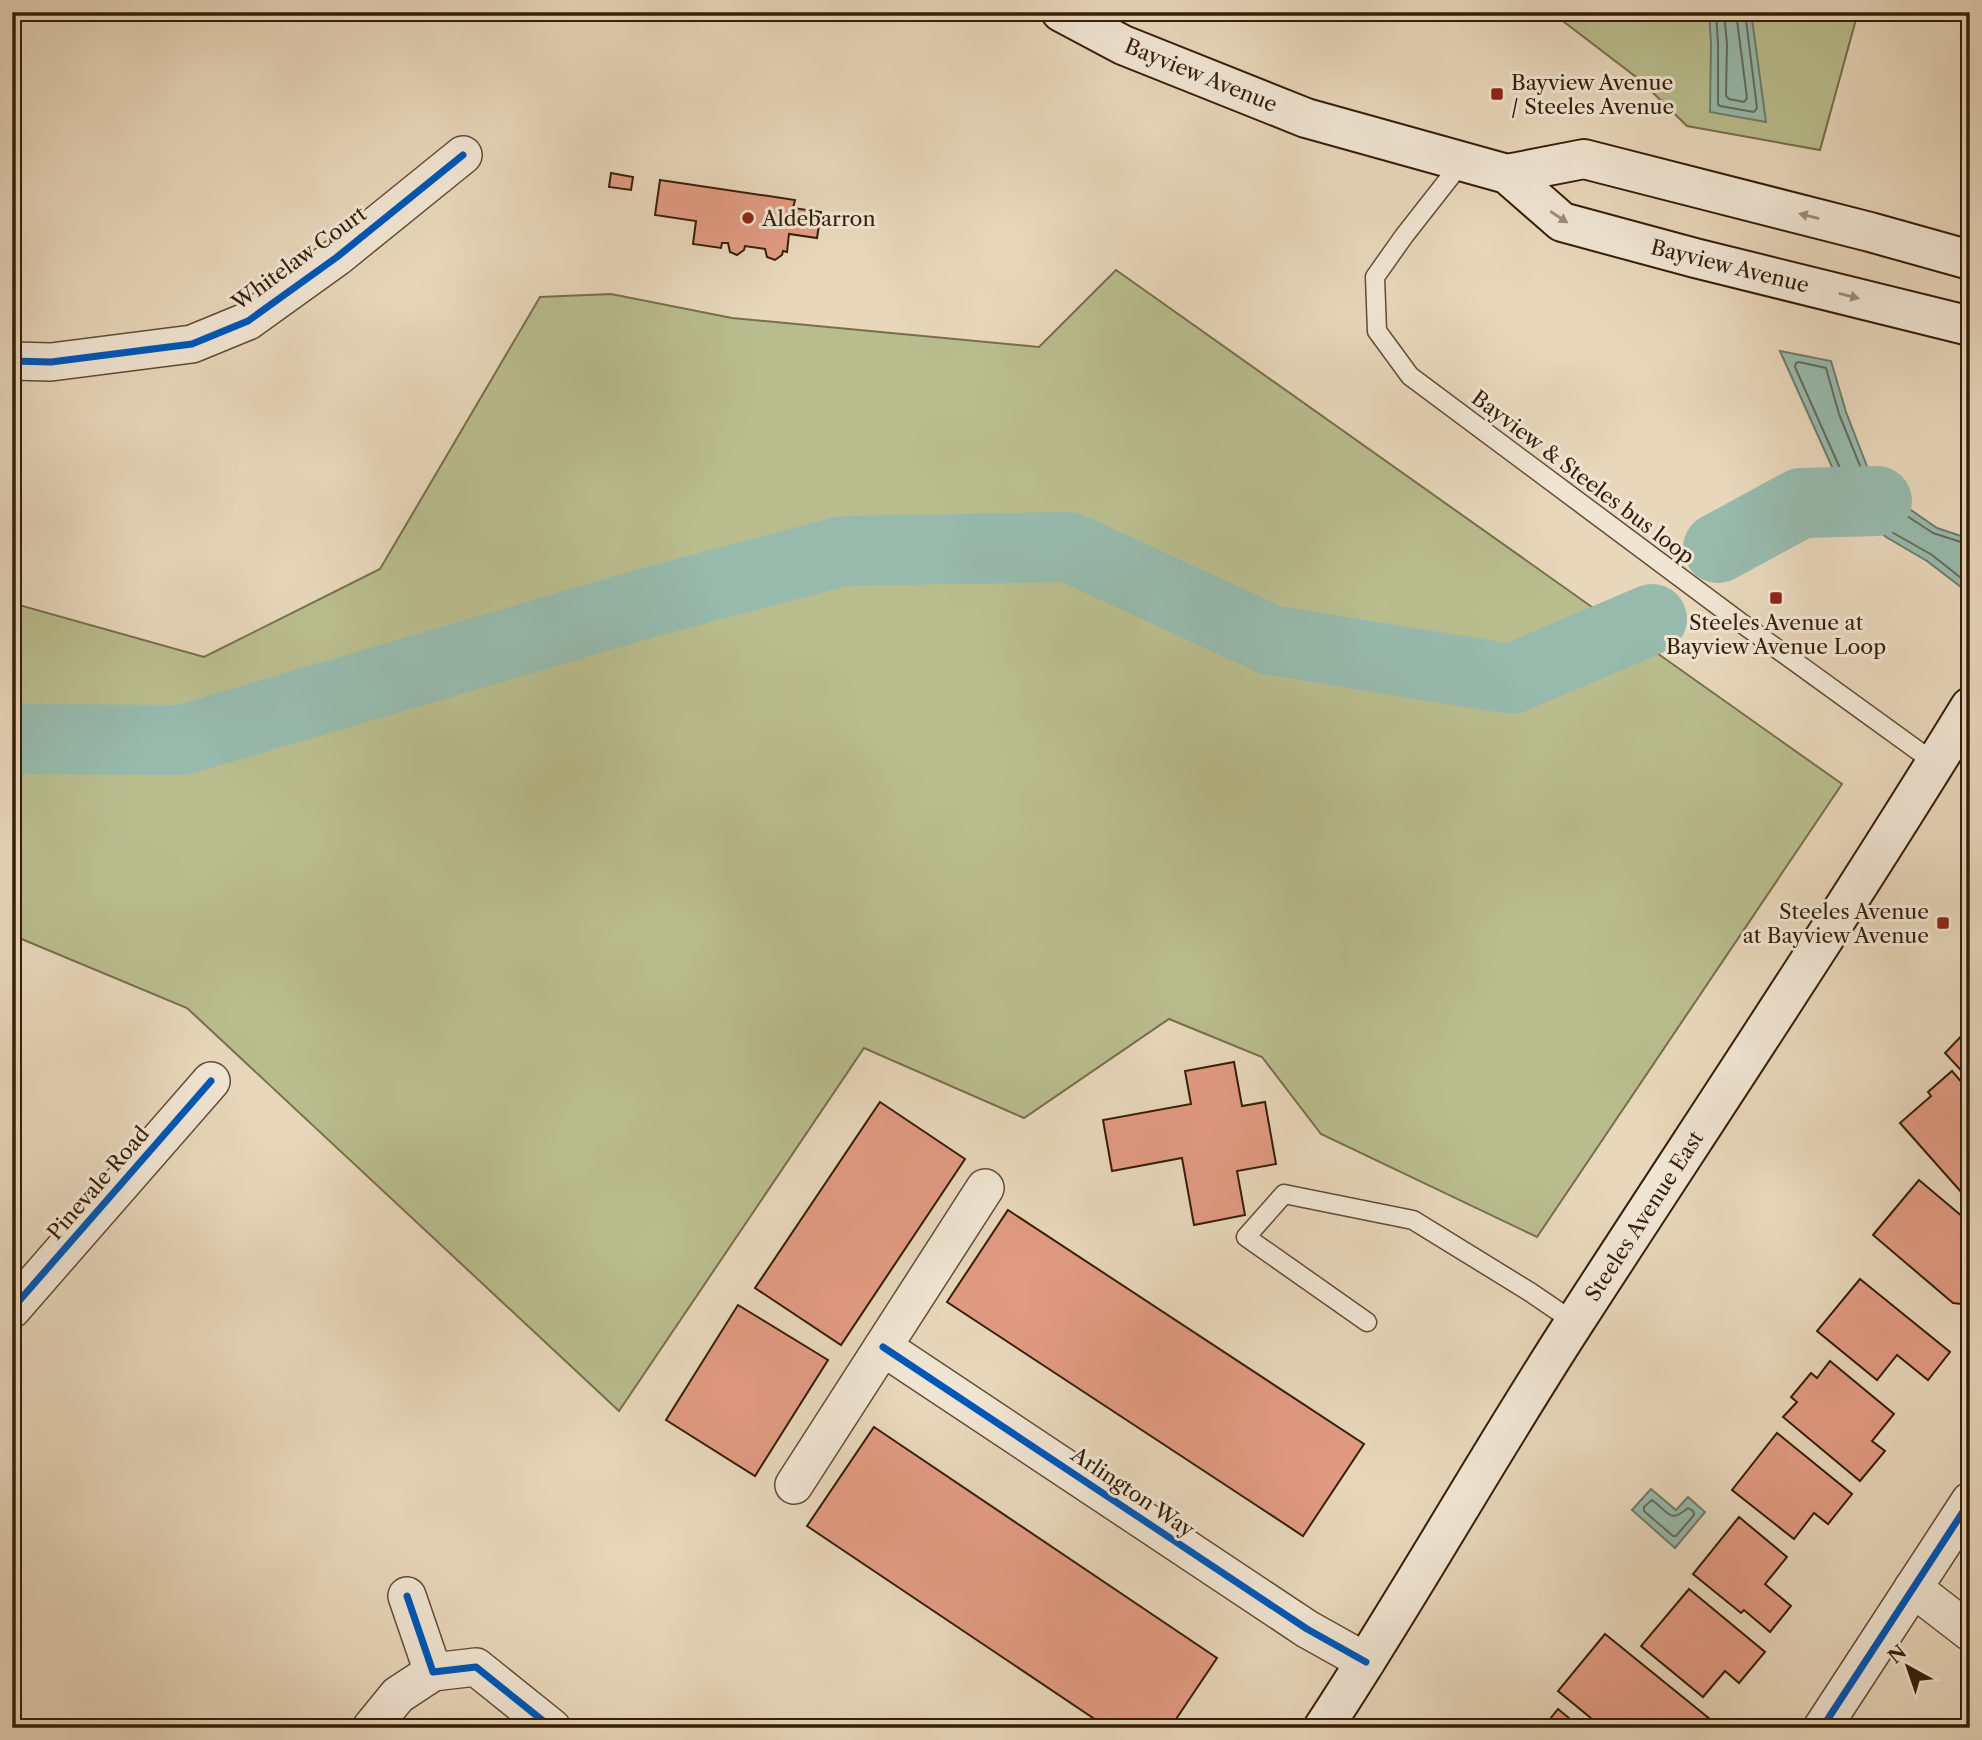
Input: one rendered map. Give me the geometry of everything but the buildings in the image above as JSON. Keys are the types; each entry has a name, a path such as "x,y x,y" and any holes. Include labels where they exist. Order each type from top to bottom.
{"main road":[{"name":"Bayview Avenue","path":"1061,12 1123,45 1306,118 1462,162 1507,174 1584,159 1834,222 1970,260"},
{"name":"Bayview Avenue","path":"1507,174 1562,222 1966,327"},
{"name":"Steeles Avenue East","path":"1323,1728 1574,1322 1970,707"}],"street":[{"name":"Whitelaw Court","path":"12,361 51,362 192,344 248,321 337,257 463,155"},
{"name":"Pinevale Road","path":"12,1308 211,1081"},
{"path":"794,1485 985,1188"},
{"name":"Arlington Way","path":"883,1347 1307,1629 1366,1662"},
{"path":"1822,1728 1970,1501"},
{"path":"1913,1588 1970,1632"},
{"path":"407,1596 433,1672"},
{"path":"372,1728 398,1695 433,1672 476,1667 552,1728"}],"lane":[{"name":"Bayview & Steeles bus loop","path":"1462,162 1375,277 1377,331 1410,376 1740,622 1935,763"},
{"path":"1367,1322 1245,1237 1284,1194 1413,1220 1574,1322"}],"green space":[{"path":"1551,12 1858,12 1820,150 1687,126 1640,80"},
{"path":"1116,270 1842,784 1537,1237 1321,1134 1262,1057 1169,1019 1024,1118 864,1048 619,1411 187,1008 12,935 12,603 204,657 380,569 540,297 611,294 732,318 1039,347"}],"water":[{"path":"1709,12 1751,12 1766,122 1710,112"},
{"path":"1780,351 1831,361 1846,412 1870,474 1911,510 1937,528 1970,539 1970,594 1927,561 1886,537 1848,503 1837,489 1837,478"},
{"path":"1651,1489 1676,1510 1688,1497 1705,1512 1675,1548 1632,1510"}],"waterway":[{"path":"1718,548 1801,503 1877,501"},
{"path":"12,739 182,740 650,602 843,551 1069,547 1271,640 1511,679 1652,619"}],"cycle path":[{"path":"12,361 51,362 192,344 248,321 337,257 463,155"},
{"path":"12,1309 211,1081"},
{"path":"883,1347 1307,1629 1366,1662"},
{"path":"1822,1728 1970,1501"},
{"path":"407,1596 433,1672 476,1667 552,1728"}],"place":[{"name":"Bayview Avenue / Steeles Avenue","path":"1497,94"},
{"name":"Aldebarron","path":"748,218"},
{"name":"Steeles Avenue at Bayview Avenue Loop","path":"1776,598"},
{"name":"Steeles Avenue at Bayview Avenue","path":"1943,923"}]}
